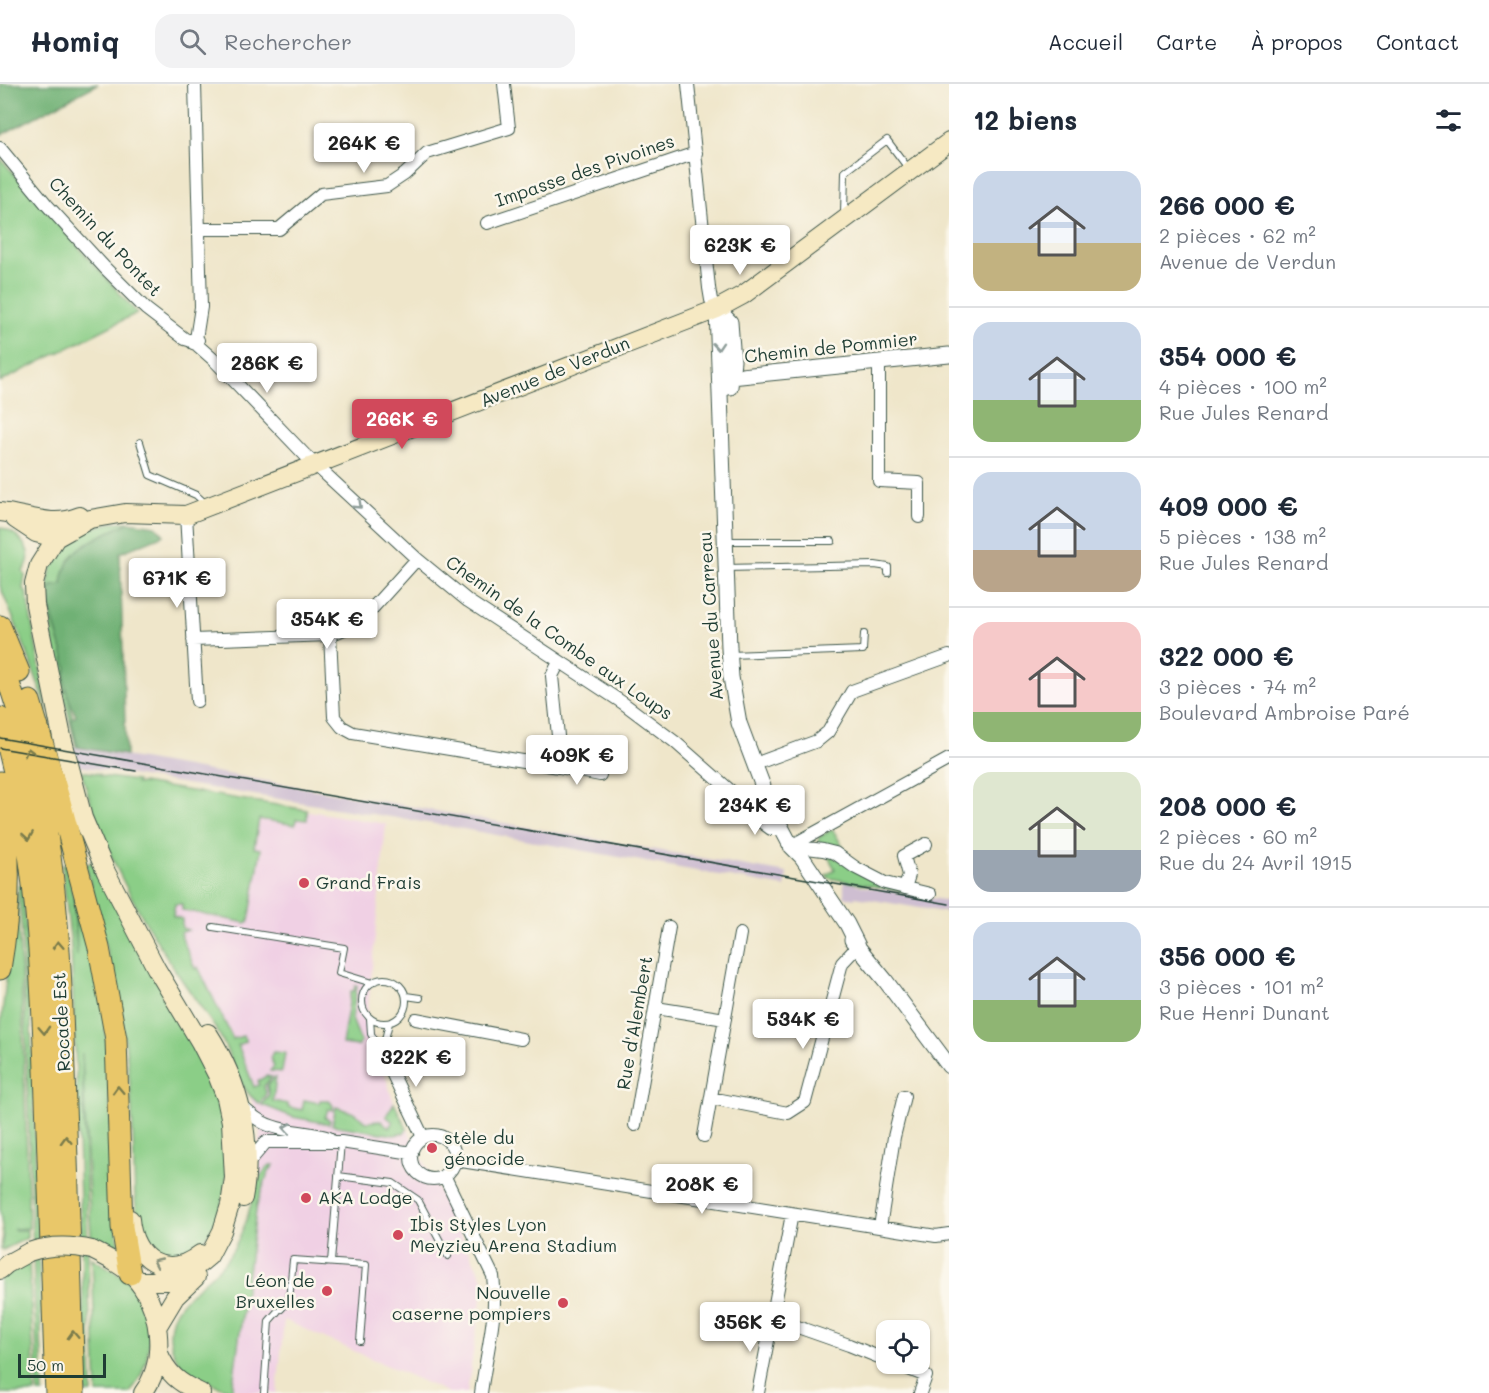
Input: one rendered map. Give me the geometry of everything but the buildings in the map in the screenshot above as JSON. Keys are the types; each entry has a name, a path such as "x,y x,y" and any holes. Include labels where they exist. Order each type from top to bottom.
{"highway":[{"path":"0,626 28,695 60,802 99,948 116,1039 122,1227 134,1277"},
{"name":"Rocade Est","path":"0,658 15,700 38,784 51,867 63,1040 74,1393"},
{"name":"Rocade Est","path":"0,718 19,788 33,871 38,918 45,1042 56,1393"},
{"path":"0,782 5,813 9,872 7,931 0,969"}],"main road":[{"name":"Avenue de Verdun","path":"56,538 90,519 126,513 179,515 209,506 717,309 744,295 949,142"},
{"path":"2,512 54,523 69,521 92,511 127,506 179,515"},
{"path":"2,512 36,533 56,538 39,565 34,584 35,605 72,779 83,818 106,872 156,968 200,1041 242,1129 230,1205 222,1231 209,1256 185,1276 173,1281 134,1277"},
{"path":"28,528 39,565"},
{"path":"139,933 165,968 221,1054 239,1104 249,1163 241,1212 229,1239 212,1263 175,1297 157,1327"},
{"path":"121,1183 129,1208 133,1237 147,1257 160,1265 171,1267 183,1264 207,1248 222,1231"},
{"path":"0,1270 7,1263 28,1252 54,1246 79,1247 92,1250 112,1260 134,1277 150,1303 157,1327 158,1351 154,1371 142,1393"},
{"path":"158,1351 162,1362 177,1380 201,1393"}],"street":[{"path":"195,84 201,229 201,306 195,341"},
{"path":"201,229 279,228 321,194 387,186 405,174 427,153 509,128 504,84"},
{"name":"Avenue du Carreau","path":"688,84 711,300 717,309 726,381 731,385 721,408 724,541 729,655 739,723 771,808 791,846 802,857 848,924 858,946 949,1066"},
{"name":"Chemin du Pontet","path":"0,148 47,205 146,309 185,339 195,341"},
{"name":"Impasse des Pivoines","path":"487,223 696,153"},
{"name":"Chemin de la Combe aux Loups","path":"195,341 315,465 417,559 468,601 623,703 675,742 749,807 766,825 781,829"},
{"name":"Chemin de Pommier","path":"726,381 949,355"},
{"path":"879,363 879,482 919,483 919,517"},
{"path":"179,515 193,640 197,701"},
{"path":"193,640 330,635 360,622 417,559"},
{"path":"330,635 334,717 342,727 353,733 600,775"},
{"path":"755,764 817,741 828,732 852,691 949,656"},
{"path":"559,662 552,676 560,756 559,767"},
{"path":"791,846 949,759"},
{"path":"749,807 758,810 771,808"},
{"path":"905,888 909,875 904,856 926,844"},
{"path":"791,846 835,853 856,868 885,883 930,894"},
{"name":"Rue d'Alembert","path":"635,1125 669,927"},
{"path":"704,1136 741,934"},
{"path":"711,1098 788,1113 805,1102 842,963 858,946"},
{"path":"656,1008 725,1019"},
{"path":"416,1019 521,1039"},
{"path":"382,1053 423,1137"},
{"path":"880,1227 894,1137 904,1096"},
{"path":"242,1129 272,1126 312,1133 341,1142 411,1153"},
{"path":"242,1129 266,1142 341,1142"},
{"path":"437,1135 443,1137 453,1147 455,1160 453,1167 444,1175 431,1178 418,1172 411,1153 423,1137 437,1135"},
{"path":"249,1163 266,1142"},
{"path":"455,1160 936,1236 949,1234"},
{"path":"444,1175 493,1276 495,1290 481,1393"},
{"path":"758,1393 792,1214"},
{"path":"772,1318 876,1356"},
{"path":"920,1393 926,1376 921,1374"}],"lane":[{"path":"844,221 845,172 853,165 887,140 911,171"},
{"path":"140,442 150,475 196,495 209,506"},
{"path":"724,541 832,541"},
{"path":"725,567 875,565 888,567 888,573"},
{"path":"729,655 863,650 864,634"},
{"path":"213,927 344,948 339,973 372,983"},
{"path":"379,980 392,981 399,985 406,996 405,1010 401,1016 389,1023 370,1018 364,1011 362,1002 366,989 379,980"},
{"path":"406,996 420,998"},
{"path":"370,1018 370,1034 382,1053"},
{"path":"382,1053 389,1023"},
{"path":"331,1262 341,1142"},
{"path":"338,1176 393,1183 418,1200 448,1256"},
{"path":"264,1393 269,1321 289,1300 293,1260 366,1265 360,1341"}],"shaded area":[{"path":"0,734 787,873 785,887 447,826 0,752"},
{"path":"142,783 386,824 367,1018 394,1103 484,1281 467,1393 449,1393 284,1320 277,1393 244,1393 232,1388 257,1204 260,1121 173,916"},
{"path":"844,881 865,887 949,901 949,913 844,897"}],"green space":[{"path":"0,84 98,84 1,135"},
{"path":"0,158 137,313 0,382"},
{"path":"116,522 129,522 85,544 70,560 62,585 52,586 52,616 67,668 64,674 77,740 78,747 76,747 52,638 48,593 50,573 57,555 70,541 89,530"},
{"path":"129,522 156,526 164,535 120,553 126,755 78,747 71,719 76,716 65,686 67,668 48,595 52,586 62,585 70,560 85,544"},
{"path":"0,527 20,539 27,551 27,564 23,571 25,576 23,589 26,591 48,712 0,586"},
{"path":"81,771 137,781 136,784 142,783 307,810 307,820 296,819 295,825 259,819 254,848 261,849 249,921 246,923 182,910 182,904 175,904 173,916 182,919 182,928 188,930 180,933 195,969 198,967 233,1039 243,1036 246,1041 238,1045 254,1087 259,1085 258,1081 266,1076 272,1077 264,1086 266,1093 260,1104 245,1090 219,1034 172,965 130,895 98,824"},
{"path":"831,830 844,849 840,852 818,843 819,837"},
{"path":"826,853 911,893 829,878 826,875 835,869"},
{"path":"92,862 186,1025 224,1115 227,1174 221,1206 208,1234 197,1245 179,1256 165,1256 153,1248 144,1236 137,1216 128,1062 115,988 86,865"},
{"path":"67,864 73,897 77,956 75,896 104,1005 118,1244 115,1247 91,1236 82,1053 92,1393 86,1393 71,945 62,865"},
{"path":"22,885 31,1024 43,1393 38,1393 22,932 18,886"},
{"path":"16,892 21,970 29,1228 14,1229 27,1230 27,1238 3,1250 1,1249 3,1236 0,1210 0,1033"},
{"path":"357,986 352,1019 361,1042 358,1046 342,1044 351,991 354,991"},
{"path":"273,1052 285,1053 282,1072 270,1071 274,1066 270,1058"},
{"path":"275,1077 273,1101 302,1110 304,1100 319,1103 320,1100 329,1100 333,1110 328,1109 325,1118 330,1120 329,1124 293,1117 262,1105 269,1094 267,1086"},
{"path":"394,1103 407,1129 404,1133 394,1135 332,1125 336,1107 354,1113 366,1122 381,1121 389,1127 393,1122 386,1116"},
{"path":"270,1165 274,1165 268,1173 257,1204 232,1391 202,1380 185,1369 174,1352 170,1333 171,1323 181,1304 224,1263 232,1251 244,1225 257,1183"},
{"path":"92,1258 128,1281 134,1288 145,1313 149,1336 146,1360 143,1371 130,1393 97,1393"},
{"path":"29,1260 35,1393 0,1393 0,1277"}],"tram line":[{"path":"0,738 949,904"},
{"path":"0,748 136,771"}],"place":[{"name":"Grand Frais","path":"304,883"},
{"name":"stèle du génocide","path":"432,1148"},
{"name":"AKA Lodge","path":"306,1198"},
{"name":"Ibis Styles Lyon Meyzieu Arena Stadium","path":"398,1235"},
{"name":"Léon de Bruxelles","path":"327,1291"},
{"name":"Nouvelle caserne pompiers","path":"563,1303"}]}
